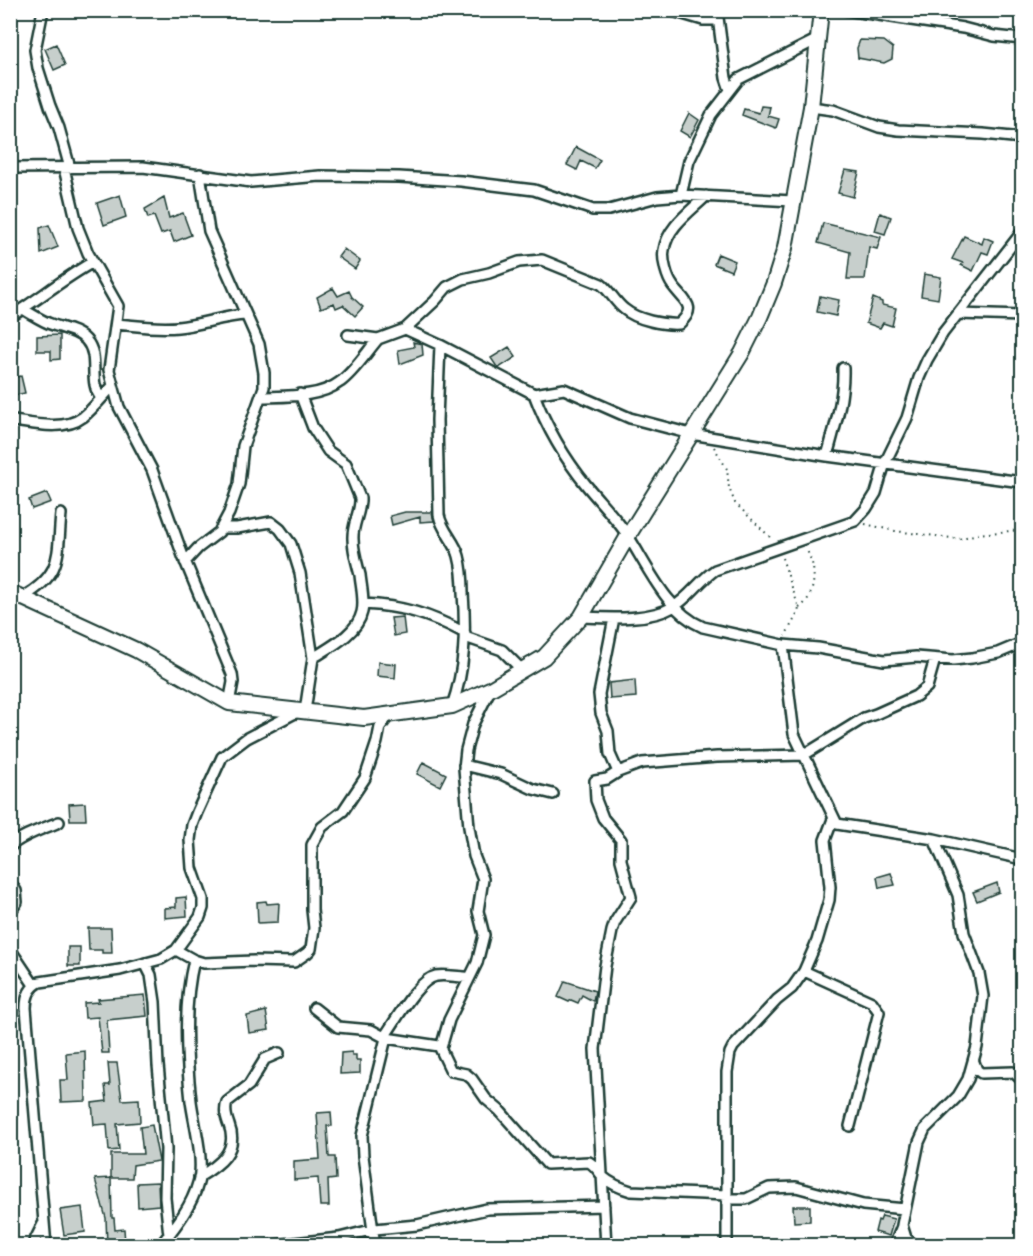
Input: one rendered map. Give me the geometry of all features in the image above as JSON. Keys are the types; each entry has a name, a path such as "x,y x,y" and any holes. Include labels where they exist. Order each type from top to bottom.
{"street":[{"path":"44,10 35,50 38,68 59,128 78,228 93,262 117,300 119,313 109,370 113,387 119,407 152,470 185,562 232,674 233,682 229,703"},
{"path":"669,10 703,20 718,15 726,78 730,90"},
{"path":"17,594 136,650 229,703 364,718 452,706 490,689 544,657 581,617 628,536 742,353 760,317 785,248 811,107 821,10"},
{"path":"846,10 1023,39"},
{"path":"681,195 689,161 711,115 739,79 818,39"},
{"path":"811,107 833,110 879,127 898,130 1023,138"},
{"path":"10,168 143,166 251,182 320,176 461,181 534,190 593,210 609,210 657,197 681,195 793,201"},
{"path":"185,562 198,548 219,532 236,498 243,446 264,387 259,344 209,231 200,174"},
{"path":"348,335 378,339 405,329 447,287 464,279 533,260 542,260 601,284 623,308 633,315 679,324 689,311 689,306 672,285 664,260 664,250 673,228 706,196"},
{"path":"581,617 615,618 650,615 675,607 715,570 855,521 871,502 885,463 907,418 927,360 943,333 1023,232"},
{"path":"10,317 71,274 93,262"},
{"path":"23,309 46,322 78,334 88,342 93,357 94,389 101,398"},
{"path":"959,314 1023,316"},
{"path":"117,324 160,328 179,327 218,318 246,315"},
{"path":"405,329 534,394 564,389 630,418 692,434 827,456 1023,482"},
{"path":"261,397 315,393 340,382 378,339"},
{"path":"440,345 436,420 439,515 443,528 459,555 463,582 465,635 460,683 452,706"},
{"path":"827,456 840,410 843,368"},
{"path":"14,421 52,425 74,422 113,387"},
{"path":"300,394 306,413 322,443 328,451 346,464 359,493 360,504 353,528 353,537 363,610 359,621 348,633 313,658"},
{"path":"534,394 540,410 572,465 628,536 638,556 675,607 692,622 703,627 781,645 819,648 884,660 916,657 972,658 998,653 1023,643"},
{"path":"17,594 45,582 51,574 56,563 62,514"},
{"path":"222,528 237,528 271,522 288,538 296,554 313,658 302,711"},
{"path":"363,604 402,608 438,620 465,635 502,650 523,671"},
{"path":"615,618 605,659 599,703 608,728 610,754 618,772"},
{"path":"781,645 794,734 824,794 832,819 837,824 934,839 1023,859"},
{"path":"606,1245 595,1049 605,966 612,931 631,897 621,860 621,840 605,822 596,800 594,783 596,780 607,779 642,763 804,755 864,718 916,696 927,687 934,659"},
{"path":"490,689 473,724 464,765 469,826 474,856 483,879 478,911 484,936 477,963 449,1020 441,1048 451,1071 466,1074 472,1079 486,1099 500,1110 545,1163 589,1162 595,1165 602,1176 630,1191 746,1199 769,1188 795,1187 863,1205 905,1209"},
{"path":"46,1245 26,1000 34,985 40,982 94,975 145,963 161,959 176,950 200,917 203,899 192,868 191,832 197,812 222,757 247,738 302,711"},
{"path":"176,950 204,963 294,962 311,949 314,928 312,845 322,827 343,811 365,778 380,727 389,715"},
{"path":"464,765 501,774 533,789 553,794"},
{"path":"727,1245 727,1072 730,1053 777,1000 792,988 804,970 821,930 830,900 825,840 832,819"},
{"path":"10,847 20,838 58,822"},
{"path":"894,1245 902,1225 922,1134 958,1096 968,1079 974,1062 982,1007 981,982 964,933 958,896 934,839"},
{"path":"10,882 16,891 17,902 10,912"},
{"path":"10,949 34,985"},
{"path":"160,1245 169,1235 193,1195 199,1177 188,1050 188,1005 190,976 194,960"},
{"path":"145,963 151,975 155,1002 166,1149 165,1198 169,1235"},
{"path":"804,970 872,1002 879,1012 850,1126"},
{"path":"375,1245 375,1229 362,1136 385,1038 425,981 436,976 470,977"},
{"path":"314,1008 338,1027 371,1030 385,1038 441,1048"},
{"path":"199,1177 223,1160 230,1151 232,1136 226,1111 227,1102 249,1085 265,1059 279,1053"},
{"path":"974,1062 980,1073 1013,1072 1023,1080"},
{"path":"266,1245 339,1238 375,1229 417,1225 487,1209 604,1206"},
{"path":"32,1245 44,1221"},
{"path":"902,1225 906,1238 915,1245"}],"path":[{"path":"708,436 727,469 729,489 735,503 769,535 778,548 799,608"},
{"path":"855,521 896,531 959,539 977,534 1023,530"},
{"path":"781,645 799,608 808,600 812,590 812,564 807,549 814,536"}],"building":[{"path":"860,40 884,41 893,48 892,59 884,63 858,58 857,48"},
{"path":"56,44 65,65 54,70 45,49"},
{"path":"761,106 770,107 768,116 779,119 776,128 742,115 744,109 759,113"},
{"path":"689,113 699,120 690,137 680,131"},
{"path":"576,147 600,160 595,168 581,161 577,170 567,165"},
{"path":"845,170 859,172 853,197 838,193"},
{"path":"120,195 126,217 104,225 97,203"},
{"path":"164,198 169,218 183,213 191,235 174,242 170,231 161,234 154,216 148,218 145,209"},
{"path":"880,213 891,217 885,234 875,231"},
{"path":"823,223 881,237 877,249 869,247 865,279 847,279 850,252 818,243"},
{"path":"49,225 58,247 41,254 40,228"},
{"path":"964,236 982,244 984,237 993,241 988,254 982,252 973,271 961,265 963,263 952,259"},
{"path":"344,249 360,261 355,269 338,257"},
{"path":"718,254 735,261 731,271 714,264"},
{"path":"924,274 941,277 938,299 921,296"},
{"path":"333,288 338,296 349,291 363,307 355,316 343,305 336,308 334,303 321,308 317,297"},
{"path":"820,296 839,300 836,316 817,312"},
{"path":"873,298 882,302 882,305 896,308 892,326 883,323 880,328 866,323"},
{"path":"60,335 60,359 51,360 51,351 37,351 37,336"},
{"path":"413,342 422,344 423,355 400,364 398,350 414,347"},
{"path":"509,347 516,357 499,368 497,367 491,358"},
{"path":"21,376 25,393 10,396 10,378"},
{"path":"47,493 51,502 32,509 29,500"},
{"path":"405,512 432,512 434,521 420,522 420,517 392,525 390,516"},
{"path":"403,617 405,634 394,636 391,618"},
{"path":"378,662 396,664 395,678 377,676"},
{"path":"635,680 636,697 610,699 609,683"},
{"path":"423,762 446,774 440,786 417,774"},
{"path":"85,803 86,820 70,820 69,804"},
{"path":"891,873 895,885 879,888 877,877"},
{"path":"997,883 999,892 977,901 973,892"},
{"path":"186,897 187,916 165,918 165,908 176,907 176,898"},
{"path":"266,901 267,904 279,903 278,922 258,923 257,902"},
{"path":"88,928 111,928 112,953 89,950"},
{"path":"68,947 80,947 80,966 68,966"},
{"path":"565,981 595,991 593,1001 582,995 578,1003 558,997"},
{"path":"145,995 147,1016 107,1020 109,1053 102,1053 98,1017 85,1018 84,1003 99,1002 98,999"},
{"path":"266,1011 269,1030 249,1033 247,1016"},
{"path":"85,1051 86,1101 61,1102 60,1080 68,1080 66,1053"},
{"path":"352,1052 352,1055 356,1055 356,1060 360,1060 360,1073 340,1074 341,1053"},
{"path":"108,1063 117,1063 122,1100 139,1099 140,1122 117,1124 119,1150 109,1151 107,1124 94,1125 92,1103 107,1101 105,1085 110,1085"},
{"path":"331,1112 332,1126 327,1126 329,1157 335,1157 336,1179 328,1180 329,1206 320,1206 318,1178 294,1180 294,1161 320,1159 317,1113"},
{"path":"152,1125 159,1161 133,1165 132,1178 111,1178 111,1154 143,1154 140,1127"},
{"path":"111,1178 112,1218 114,1218 115,1230 124,1229 125,1243 107,1245 106,1218 95,1179"},
{"path":"158,1182 159,1205 138,1207 137,1183"},
{"path":"793,1206 810,1206 810,1221 794,1222"},
{"path":"82,1207 85,1232 64,1235 60,1210"},
{"path":"882,1216 894,1219 889,1236 875,1232 878,1220 880,1221"}]}
